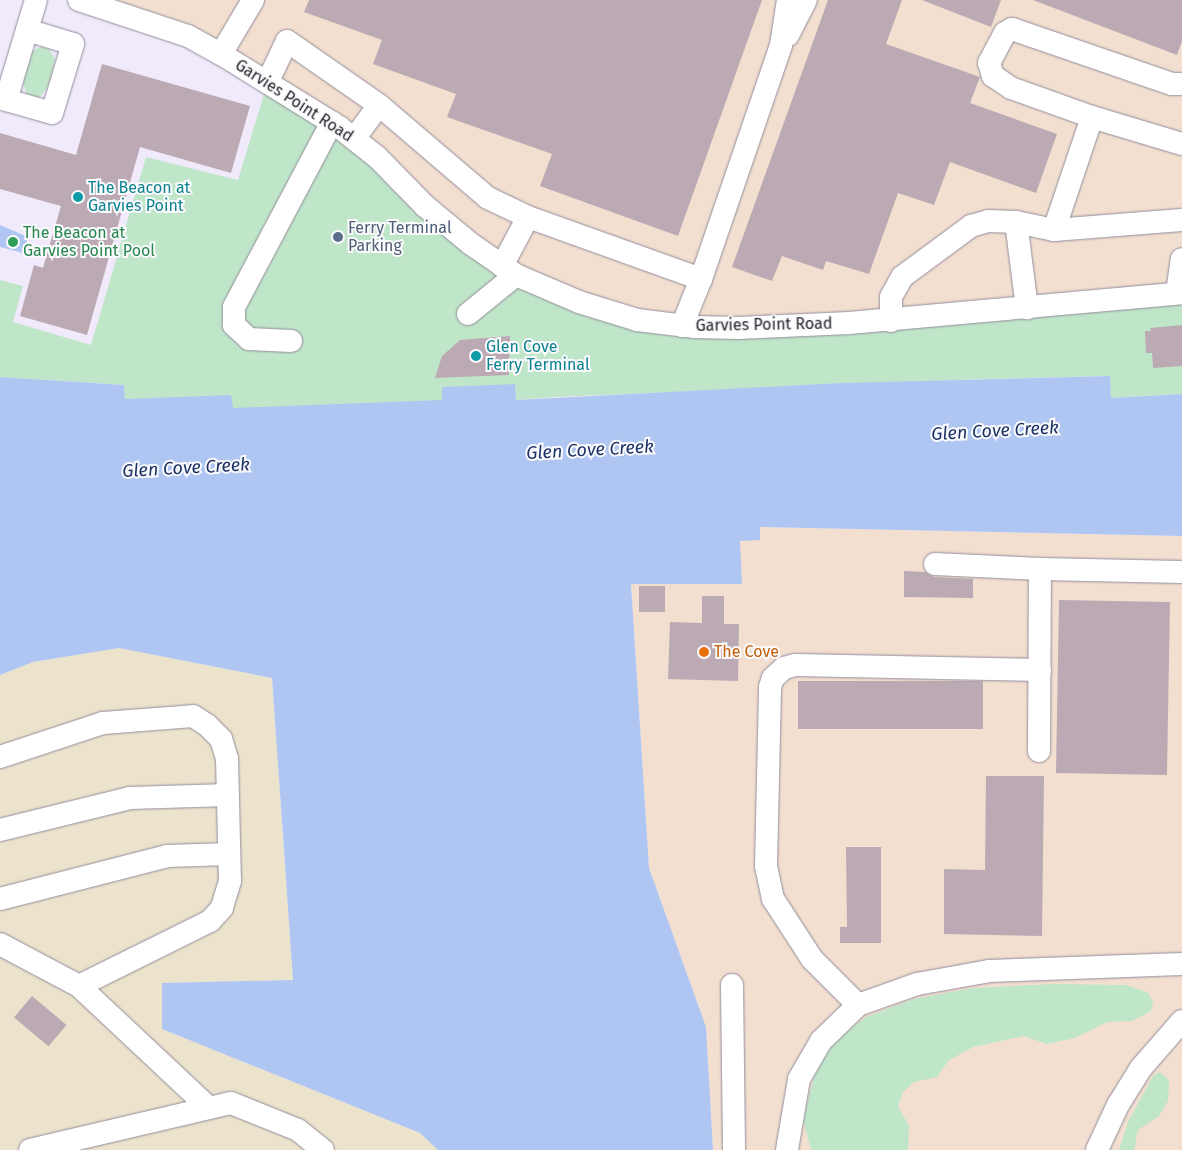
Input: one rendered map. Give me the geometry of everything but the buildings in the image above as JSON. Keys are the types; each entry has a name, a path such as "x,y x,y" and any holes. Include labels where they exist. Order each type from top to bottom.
{"street":[{"path":"27,30 36,0"},
{"name":"Garvies Point Road","path":"79,0 139,10 268,81 332,122 354,139 425,206 509,271 579,302 629,317 682,326 738,328 891,321 1180,293"},
{"path":"221,54 253,0"},
{"path":"682,326 701,279 781,45 788,0"},
{"path":"781,45 806,0"},
{"path":"1182,84 1172,84 1012,29 1005,33 989,63 993,76 1011,88 1092,117 1182,144"},
{"path":"268,81 287,41 379,106 488,198 528,217 701,279"},
{"path":"354,139 379,106"},
{"path":"1054,230 1092,117"},
{"path":"291,341 249,339 234,325 234,307 332,122"},
{"path":"468,314 509,271 528,217"},
{"path":"891,321 891,297 902,277 971,226 988,221 1016,222 1054,230 1182,220"},
{"path":"1016,222 1027,308"},
{"path":"1180,293 1182,259"},
{"path":"936,564 1040,569 1182,572"},
{"path":"1039,751 1040,569"},
{"path":"858,1005 812,959 774,899 766,866 770,687 773,678 784,668 794,665 1040,670"},
{"path":"0,757 103,723 193,716 208,724 221,739 228,760 229,854 228,894 222,908 210,921 79,986"},
{"path":"0,830 130,798 228,795"},
{"path":"0,899 167,856 229,854"},
{"path":"0,944 79,986 209,1108"},
{"path":"787,1150 799,1079 821,1041 858,1005 917,984 989,971 1182,964"},
{"path":"732,985 734,1150"},
{"path":"1097,1150 1118,1105 1142,1068 1182,1021"},
{"path":"30,1150 231,1103 298,1130 323,1150"}],"shaded area":[{"path":"88,0 1182,0 1182,296 686,325 517,273 293,96"},
{"path":"760,527 1182,536 1182,1150 713,1150 706,1027 649,868 631,583 740,583 740,540"},
{"path":"119,648 272,678 293,980 162,983 162,1029 420,1133 438,1150 0,1150 0,675 33,662"}],"green space":[{"path":"40,47 49,49 55,59 50,84 39,98 27,95 23,83 29,59 33,51"},
{"path":"268,81 517,273 686,325 1182,296 1182,394 1110,398 1110,376 984,379 556,397 220,421 126,413 124,385 0,377 0,280 23,286 13,322 91,345 146,157 238,180"},
{"path":"1052,984 1125,985 1147,992 1153,1001 1151,1011 1132,1021 1107,1022 1075,1038 1047,1044 1024,1036 973,1047 948,1061 937,1077 914,1082 903,1092 898,1106 909,1126 908,1150 811,1150 803,1120 815,1073 832,1043 866,1017 914,999 973,988"},
{"path":"1160,1072 1169,1080 1168,1101 1159,1116 1138,1130 1134,1150 1119,1150 1128,1122 1153,1076"}],"water":[{"name":"The Beacon at Garvies Point Pool","path":"0,225 28,237 23,253 0,247"},
{"name":"Glen Cove Creek","path":"1110,376 1111,398 1182,394 1182,536 760,527 760,540 740,541 742,584 631,584 649,868 706,1027 713,1150 438,1150 420,1133 162,1029 162,983 293,980 272,678 119,648 33,662 0,675 0,377 124,385 125,399 231,395 233,408 442,400 442,387 515,384 516,400 841,383"}],"place":[{"name":"The Beacon at Garvies Point","path":"78,197"},
{"name":"Ferry Terminal Parking","path":"338,237"},
{"name":"The Beacon at Garvies Point Pool","path":"13,242"},
{"name":"Glen Cove Ferry Terminal","path":"476,356"},
{"name":"The Cove","path":"704,652"}]}
